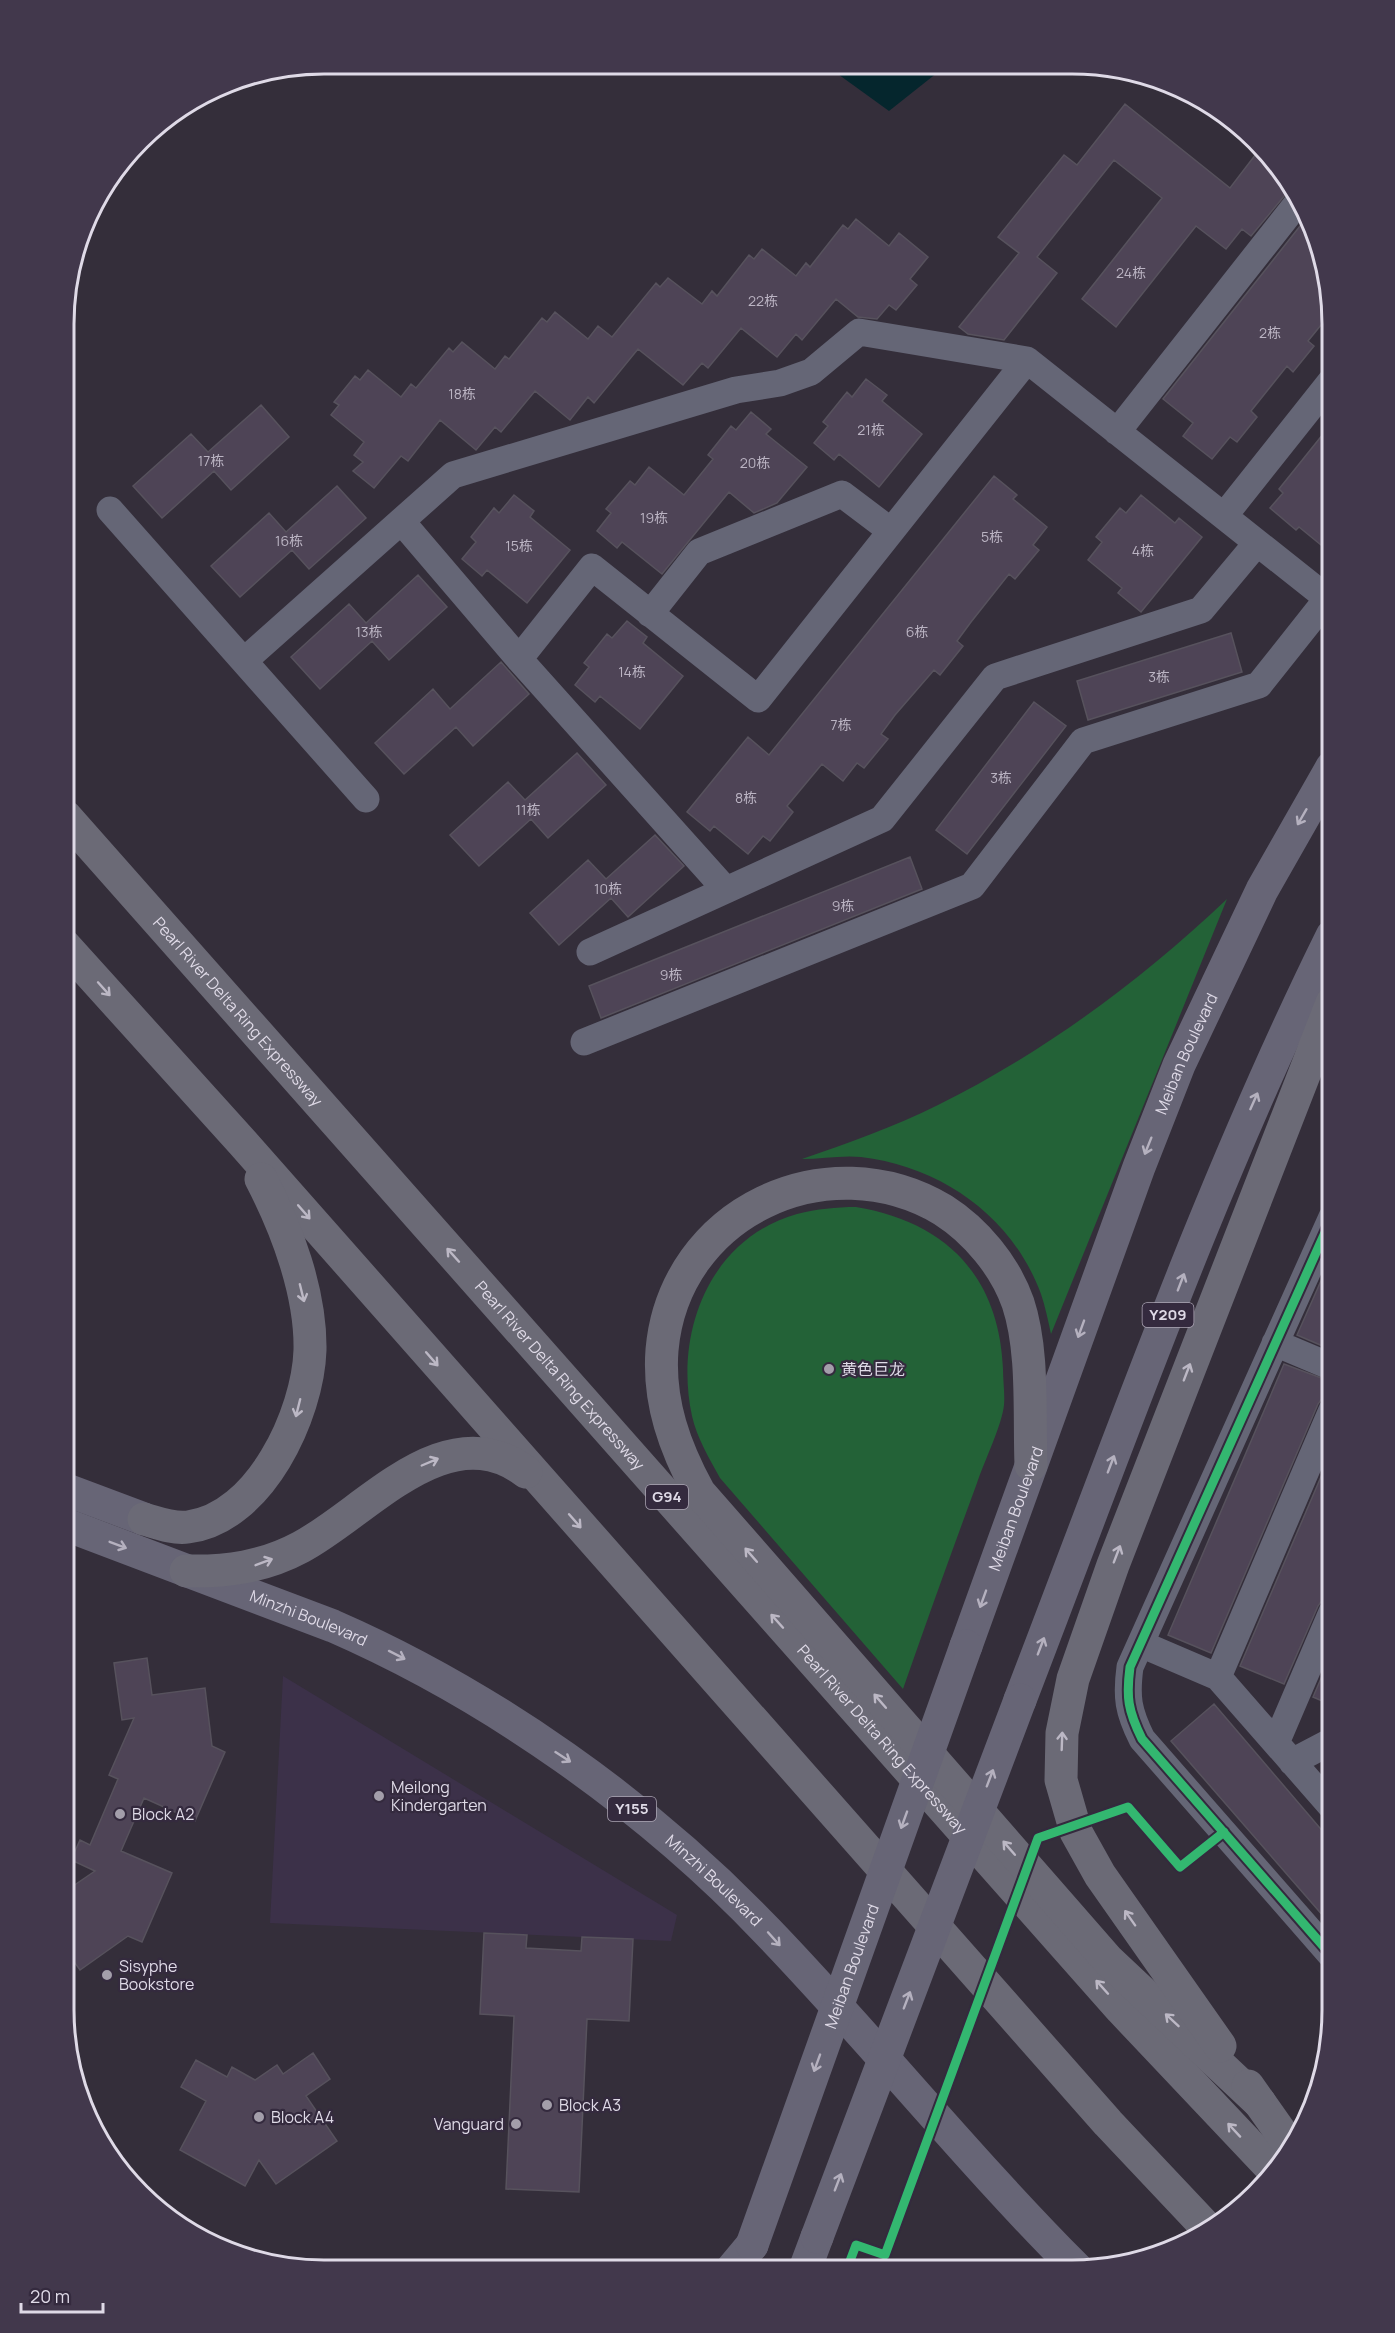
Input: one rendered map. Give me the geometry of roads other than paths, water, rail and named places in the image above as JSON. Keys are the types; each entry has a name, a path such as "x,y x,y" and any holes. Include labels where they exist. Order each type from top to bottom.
{"highway":[{"name":"Pearl River Delta Ring Expressway","path":"74,827 1121,2009 1268,2165"},
{"path":"74,956 242,1142 1100,2114 1202,2223"},
{"path":"1285,2139 1100,1875 1076,1832 1061,1780 1062,1733 1073,1679 1113,1565 1322,1029"},
{"path":"144,1519 167,1526 188,1527 212,1521 232,1508 252,1489 275,1461 293,1426 310,1350 305,1302 284,1231 242,1142"},
{"path":"1031,1465 1026,1337 1018,1303 1003,1271 982,1242 956,1218 926,1200 892,1188 857,1182 822,1183 788,1191 755,1206 726,1226 701,1252 682,1282 669,1315 664,1338 662,1387 672,1433 681,1459 699,1492 1108,1960 1260,2103"},
{"path":"186,1571 214,1572 256,1566 301,1547 427,1462 462,1452 495,1456 522,1469 544,1486"}],"main road":[{"name":"Meiban Boulevard","path":"742,2260 1139,1167 1179,1065 1262,890 1322,785"},
{"name":"Y209","path":"808,2260 1223,1172 1284,1033 1322,956"},
{"path":"74,1492 144,1519"},
{"name":"Minzhi Boulevard","path":"74,1528 376,1645 437,1676 579,1767 659,1830 766,1930 1069,2260"}],"street":[{"path":"1117,432 1293,208"},
{"path":"245,660 453,475 736,390 780,383 811,372 859,332 1027,360 1322,592"},
{"path":"519,659 592,567 758,699 1027,360"},
{"path":"1224,516 1322,393"},
{"path":"650,614 699,552 842,494 891,531"},
{"path":"110,510 366,799"},
{"path":"402,522 519,659 726,890"},
{"path":"590,952 882,819 994,677 1201,610 1257,543"},
{"path":"584,1042 972,886 1083,741 1259,685 1322,608"},
{"path":"1322,1239 1130,1667 1126,1692 1130,1716 1142,1739 1322,1945"},
{"path":"1275,1343 1322,1363"},
{"path":"1218,1677 1322,1433"},
{"path":"1284,1752 1322,1641"},
{"path":"1141,1644 1218,1677 1322,1795"},
{"path":"1284,1752 1322,1743"}],"water":[{"path":"838,74 936,74 889,111"}],"place":[{"name":"黄色巨龙","path":"829,1369"},
{"name":"Meilong Kindergarten","path":"379,1796"},
{"name":"Block A2","path":"120,1814"},
{"name":"Sisyphe Bookstore","path":"107,1975"},
{"name":"Block A3","path":"547,2105"},
{"name":"Block A4","path":"259,2117"},
{"name":"Vanguard","path":"516,2124"}]}
